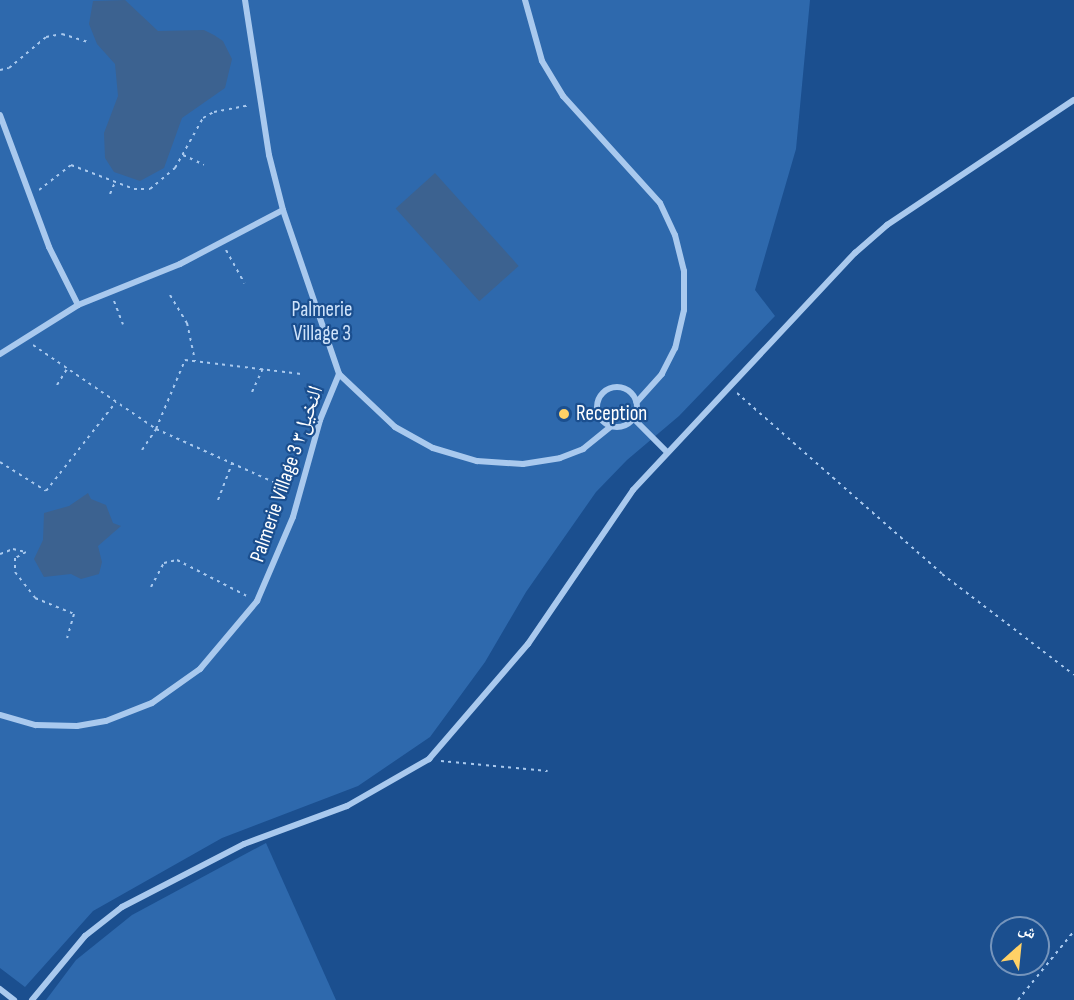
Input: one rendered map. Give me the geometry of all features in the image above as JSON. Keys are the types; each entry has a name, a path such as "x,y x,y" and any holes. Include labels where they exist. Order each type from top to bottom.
{"street":[{"name":"Palmerie Village 3 النخيل٣","path":"245,0 269,155 283,210 339,374 395,427 433,448 477,461 523,464 560,458 583,449 611,426 627,425 634,419"},
{"path":"525,0 542,61 563,96 660,203 675,235 684,271 684,310 675,348 662,374 637,402 634,419 666,451"},
{"path":"33,1000 85,936 122,907 244,844 347,806 429,759 528,644 595,541 666,451 730,387 855,253 887,225 1074,100"},
{"path":"0,115 30,198 78,305"},
{"path":"0,354 78,305 222,242 283,210"},
{"name":"Palmerie Village 3 النخيل٣","path":"0,715 36,725 77,726 106,721 152,704 200,669 257,602 279,554 320,420 339,374"},
{"path":"611,426 603,422 597,407 604,392 611,388 627,389 637,402"},
{"path":"0,989 14,1000"}],"path":[{"path":"0,70 9,68 46,37 62,34 89,42"},
{"path":"30,198 71,165 116,182 150,189 175,168 203,118 214,112 250,105"},
{"path":"183,155 204,165"},
{"path":"110,194 116,182"},
{"path":"222,242 244,283"},
{"path":"110,292 123,324"},
{"path":"170,295 187,323 195,361"},
{"path":"23,338 156,429 298,494"},
{"path":"142,450 156,429 185,360 301,374"},
{"path":"252,392 263,368"},
{"path":"57,385 67,369"},
{"path":"730,387 896,536 1074,675"},
{"path":"0,462 45,491 116,402"},
{"path":"218,500 232,463"},
{"path":"0,554 13,549 26,552 15,558 15,572 35,598 74,614 67,638"},
{"path":"151,587 164,563 177,560 257,602"},
{"path":"429,759 548,771"},
{"path":"1018,1000 1074,931"}],"green space":[{"name":"Palmerie Village 3","path":"0,0 810,0 796,149 755,290 775,316 679,416 627,460 596,492 526,592 485,662 430,737 358,786 222,838 93,911 25,987 0,968"},
{"path":"266,843 336,1000 46,1000 76,960 132,915"}],"shaded area":[{"path":"125,0 158,31 204,30 214,35 223,41 232,59 225,88 182,118 164,168 140,181 114,172 105,158 104,133 118,96 115,64 97,44 89,24 93,1"},
{"path":"435,173 519,266 479,301 396,208"},
{"path":"88,493 91,499 106,505 113,523 121,526 98,546 102,562 99,574 81,579 71,574 44,577 34,559 43,540 44,513 69,506"}],"place":[{"name":"Reception","path":"564,414"}]}
